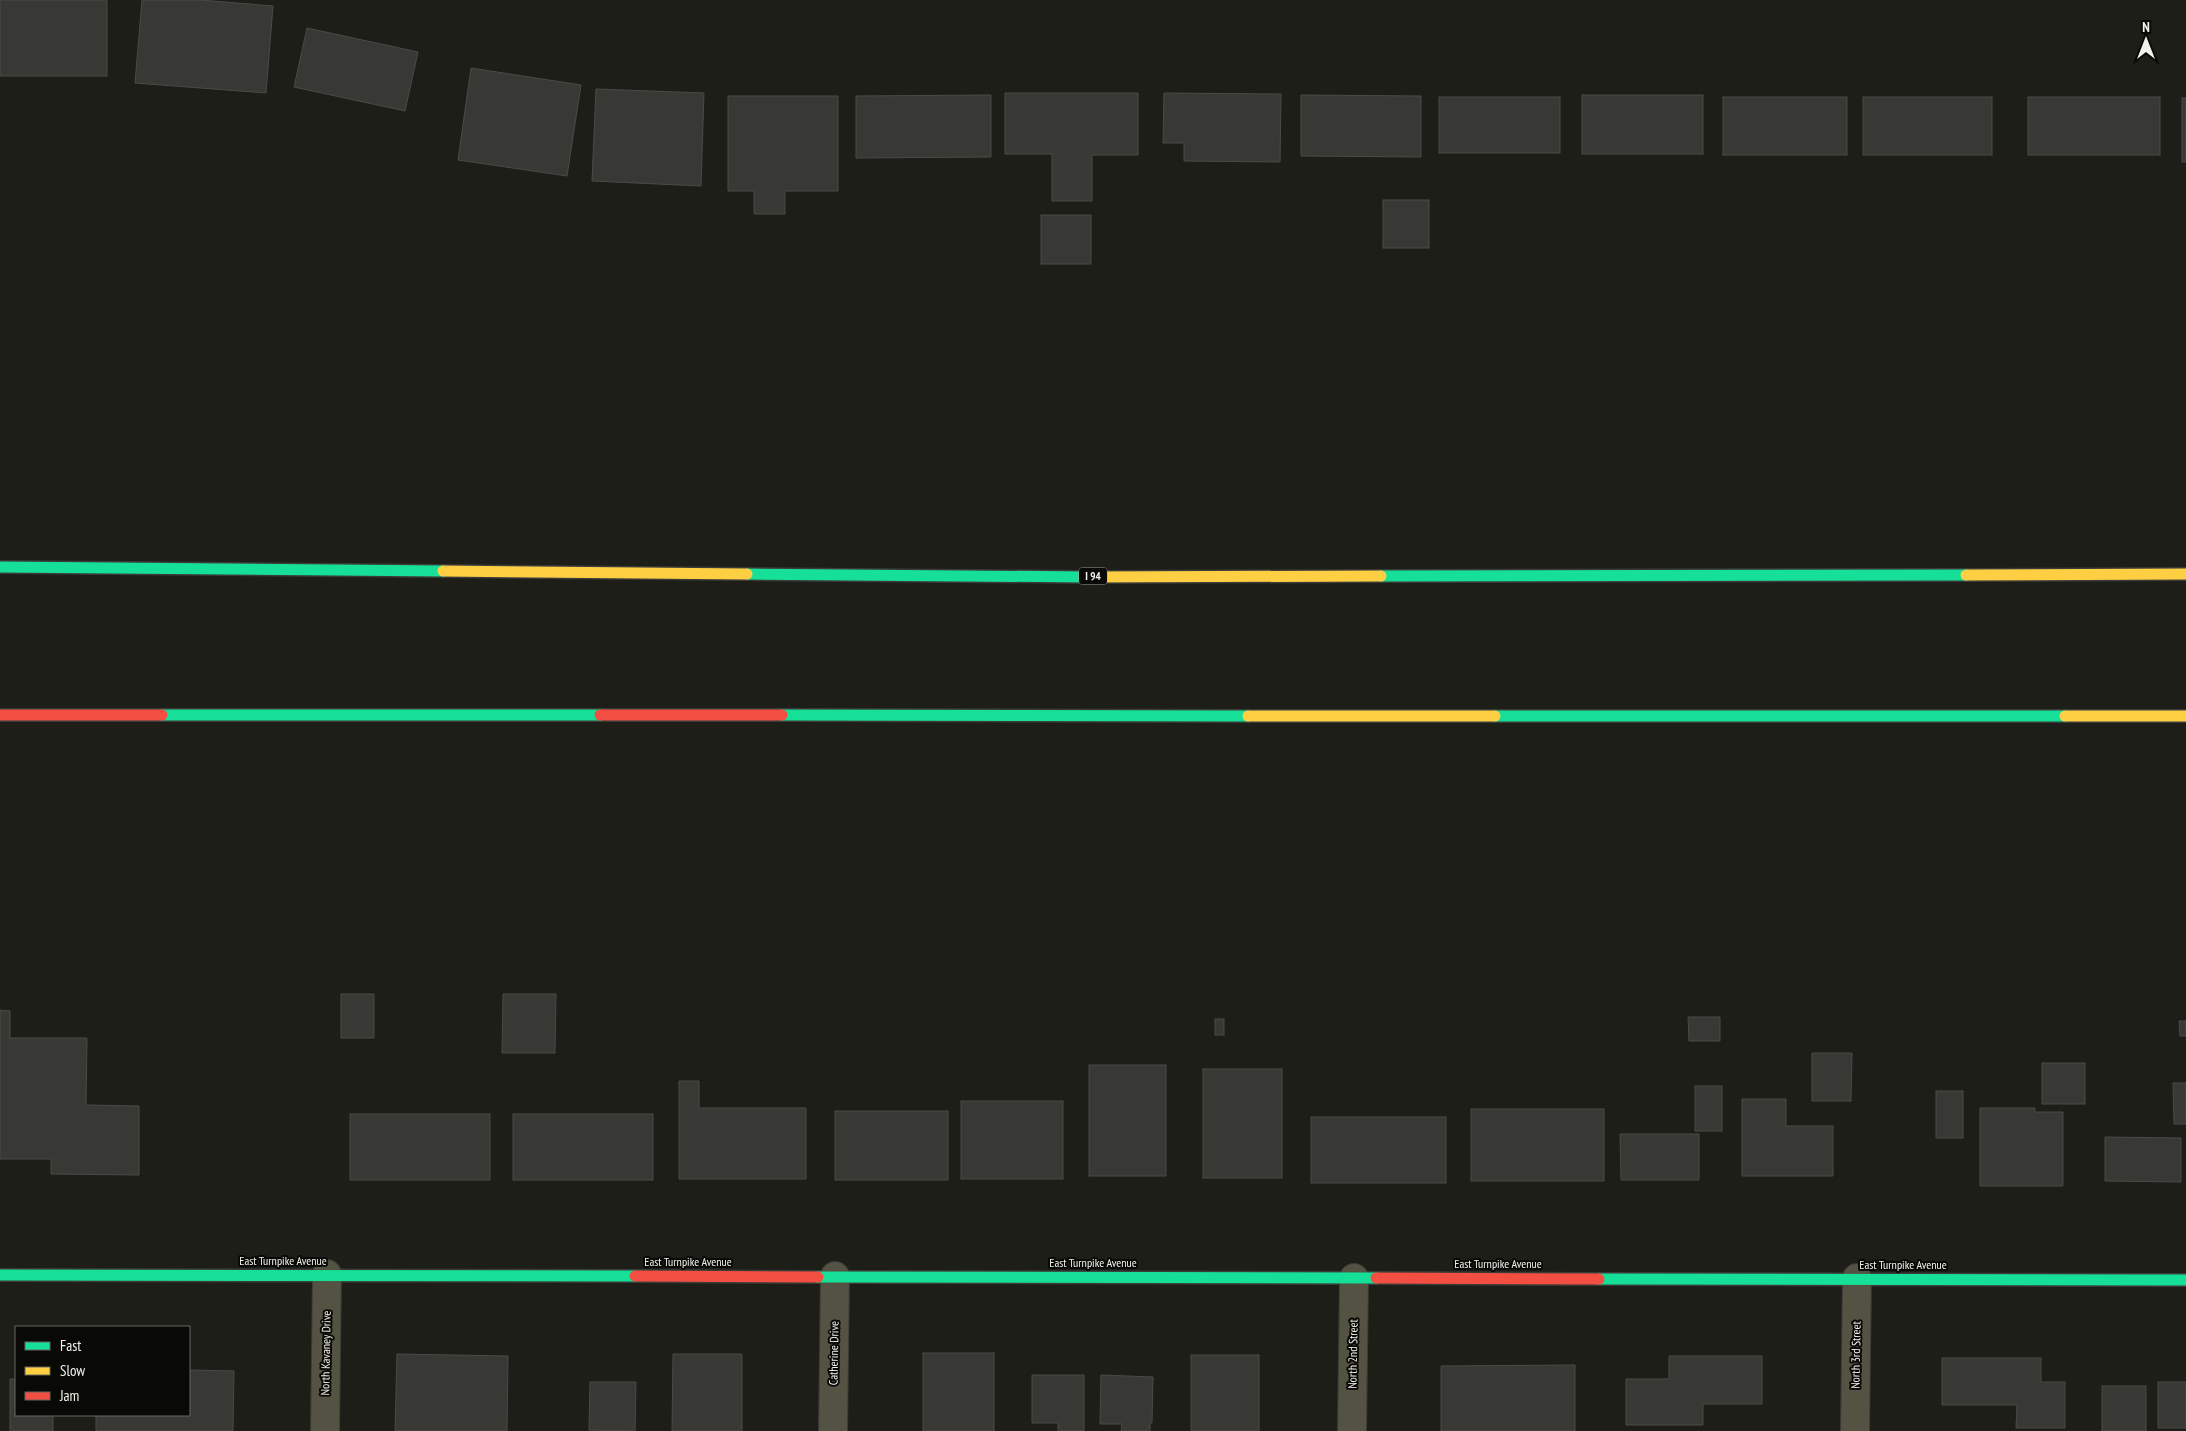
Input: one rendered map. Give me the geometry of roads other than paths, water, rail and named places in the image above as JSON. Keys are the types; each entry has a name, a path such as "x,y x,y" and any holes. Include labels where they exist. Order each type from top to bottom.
{"main road":[{"name":"I 94","path":"0,567 1025,576 2186,574"},
{"path":"0,715 2186,716"},
{"name":"East Turnpike Avenue","path":"0,1275 327,1274 2186,1280"}],"street":[{"name":"North Kavaney Drive","path":"325,1431 327,1274"},
{"name":"Catherine Drive","path":"833,1431 835,1276"},
{"name":"North 2nd Street","path":"1352,1431 1354,1278"},
{"name":"North 3rd Street","path":"1855,1431 1857,1278"}]}
